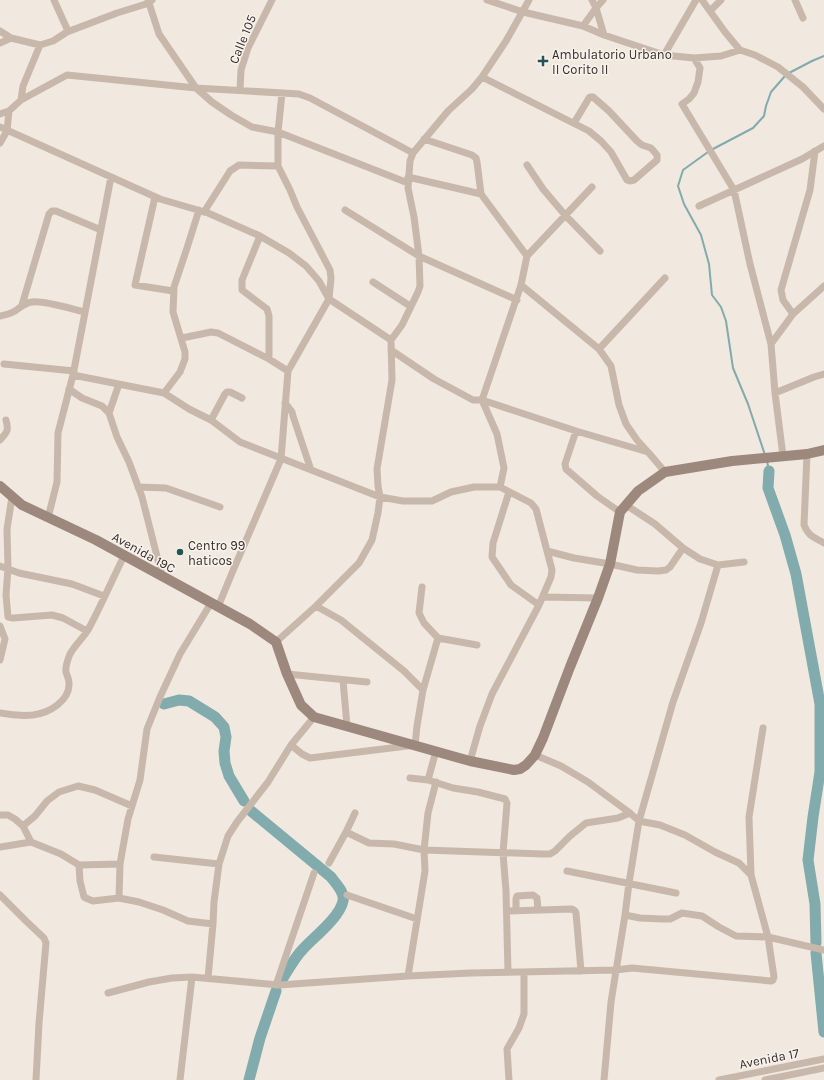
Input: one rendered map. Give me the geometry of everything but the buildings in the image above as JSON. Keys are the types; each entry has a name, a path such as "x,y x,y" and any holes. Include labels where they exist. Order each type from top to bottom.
{"street":[{"path":"54,0 68,31"},
{"name":"Calle 105","path":"240,90 241,70 248,48 272,0"},
{"path":"487,0 522,12 583,26 604,35 664,55 694,58 721,56 740,50"},
{"path":"529,0 506,41 482,77 472,89 448,111 413,153 410,161 408,188 420,256 420,286 402,325 391,340 390,350 392,380 377,469 380,497 378,513 372,540 359,563 316,606 276,642 287,674 301,705 314,716 347,726 470,761 514,770 520,769 535,755 543,738 610,564 623,508 638,491 665,472 732,461 807,454 824,450"},
{"path":"592,0 604,35"},
{"path":"583,26 604,0"},
{"path":"664,55 696,0"},
{"path":"702,0 740,50 756,55 778,66 803,87 824,109"},
{"path":"710,11 722,0"},
{"path":"795,0 803,18"},
{"path":"0,31 11,38 40,45 53,41 68,31 150,1 159,34 196,88 218,106 252,127 278,132 408,180 481,194"},
{"path":"0,43 11,38"},
{"path":"22,100 23,86 40,45"},
{"path":"694,58 700,68 698,82 694,93 682,104 734,190 750,264 771,344 775,393 783,456"},
{"path":"0,114 9,111 22,100 67,75 196,88 299,94 310,98 413,153"},
{"path":"482,77 588,131 606,146 615,158 627,180 634,180 657,160 657,155 651,148 639,143 605,107 593,97 589,98 574,123"},
{"path":"119,898 120,864 128,818 140,780 147,729 180,654 215,605 232,573 281,459 288,371 329,299 331,278 330,270 297,207 278,166 278,132 282,93"},
{"path":"0,143 9,111"},
{"path":"3,129 155,197 202,211 260,236 289,253 306,266 319,281 329,299 391,340"},
{"path":"424,139 472,155 476,158 481,194 527,256"},
{"path":"699,206 802,159 824,146"},
{"path":"793,314 783,300 781,290 810,190 815,151"},
{"path":"164,393 180,372 185,359 182,338 173,312 173,290 187,248 202,211 230,171 239,165 278,166"},
{"path":"526,165 543,189 565,215 600,251"},
{"path":"48,518 58,482 58,433 73,373 111,177"},
{"path":"500,488 504,468 497,434 482,400 517,300 527,256 592,187"},
{"path":"155,197 135,285 173,290"},
{"path":"345,210 420,256 517,300"},
{"path":"22,305 49,214 52,211 56,211 101,230"},
{"path":"260,236 242,280 242,290 267,309 269,316 269,359"},
{"path":"599,349 665,278"},
{"path":"373,282 410,306"},
{"path":"521,285 599,349 611,366 619,405 626,424 637,440 665,472"},
{"path":"771,344 793,314 824,286"},
{"path":"0,316 17,310 22,305 31,302 40,302 85,312"},
{"path":"182,338 211,332 218,334 269,359 288,371"},
{"path":"390,350 434,379 473,400 482,400 576,432 648,452"},
{"path":"4,364 73,373 164,393 189,409 211,420 240,442 380,497 403,501 432,500 451,492 467,489 500,488 531,503 536,509 552,570 551,577 539,605 492,694 480,726 470,761"},
{"path":"775,393 814,376 824,374"},
{"path":"109,413 119,384"},
{"path":"69,389 82,398 102,406 109,413 117,437 129,462 142,497 162,576"},
{"path":"211,420 227,392 242,398"},
{"path":"285,403 292,412 311,470"},
{"path":"0,440 8,428 6,420"},
{"path":"576,432 566,464 566,469 597,496 655,524 683,548 700,559 718,565 744,562"},
{"path":"807,454 804,525 807,532 824,543"},
{"name":"Avenida 19C","path":"0,486 22,505 96,540 250,624 276,642"},
{"path":"138,487 166,488 220,507"},
{"path":"509,492 493,543 492,557 510,585 539,605"},
{"path":"12,497 7,529 8,569 6,595 8,617 52,616 63,618 87,631"},
{"path":"547,551 574,558 637,570 658,571 666,570 670,567 683,548"},
{"path":"0,713 35,715 59,704 65,697 69,691 70,682 66,671 69,656 87,631 124,556"},
{"path":"604,1080 611,1002 639,821 673,702 718,565"},
{"path":"0,566 19,573 49,578 72,584 104,596"},
{"path":"422,587 419,613 424,623 438,638 477,645"},
{"path":"543,597 598,598"},
{"path":"316,606 341,620 404,671 423,690"},
{"path":"0,626 5,639 0,660"},
{"path":"415,745 423,690 438,638"},
{"path":"287,674 367,682"},
{"path":"343,680 347,726"},
{"path":"208,978 214,902 219,864 228,836 268,782 291,745 314,716"},
{"path":"108,993 149,982 172,978 192,977 276,985 408,976 616,970 632,968 771,981 774,977 768,937 751,875 749,817 763,728"},
{"path":"291,745 302,754 310,758 415,745"},
{"path":"428,780 436,751"},
{"path":"535,755 561,766 588,782 639,821 660,825 685,835 715,852 739,863 751,875"},
{"path":"410,778 428,780 453,788 478,792 505,799 507,801 503,852 508,972"},
{"path":"408,976 424,871 424,850 428,812 436,782"},
{"path":"23,826 36,816 48,801 59,792 78,786 95,790 132,806"},
{"path":"329,863 355,813"},
{"path":"346,832 369,843 394,844 424,850 550,854 586,823 618,818 630,813"},
{"path":"0,815 15,819 23,826 31,842"},
{"path":"0,847 31,842 61,854 79,865 120,864"},
{"path":"154,857 219,864"},
{"path":"79,865 80,881 84,897 88,899 93,901 119,898 139,902 163,910 188,921 213,924"},
{"path":"568,870 676,893"},
{"path":"276,985 314,873"},
{"path":"0,895 44,938 46,943 36,1080"},
{"path":"347,895 417,919"},
{"path":"516,910 516,899 518,896 533,895 538,898 538,910"},
{"path":"506,911 575,910 581,971"},
{"path":"625,915 662,920 670,919 682,913 702,916 718,927 736,936 768,937 824,950"},
{"path":"509,1080 507,1049 519,1028 524,1014 524,972"},
{"path":"180,1080 192,977"},
{"name":"Avenida 17","path":"719,1080 824,1059"},
{"name":"Avenida 17","path":"765,1080 824,1068"}],"waterway":[{"path":"789,73 824,56"},
{"path":"713,149 753,128 764,116 771,92 785,76"},
{"path":"708,152 683,170 678,186 684,204 701,235 709,264 712,295 721,307 726,321 733,368 748,404 765,455"},
{"path":"767,461 769,471"},
{"path":"769,471 768,488 785,535 796,574 820,704 820,772 808,860 815,904 816,943"},
{"path":"164,704 179,700 189,701 215,717 224,727 226,737 224,751 225,763 229,776 244,801"},
{"path":"251,811 331,877 343,894 343,901 337,914 300,953 280,983"},
{"path":"816,953 824,1032"},
{"path":"249,1080 260,1038 276,991"}],"place":[{"name":"Ambulatorio Urbano II Corito II","path":"543,61"},
{"name":"Centro 99 haticos","path":"180,552"}]}
